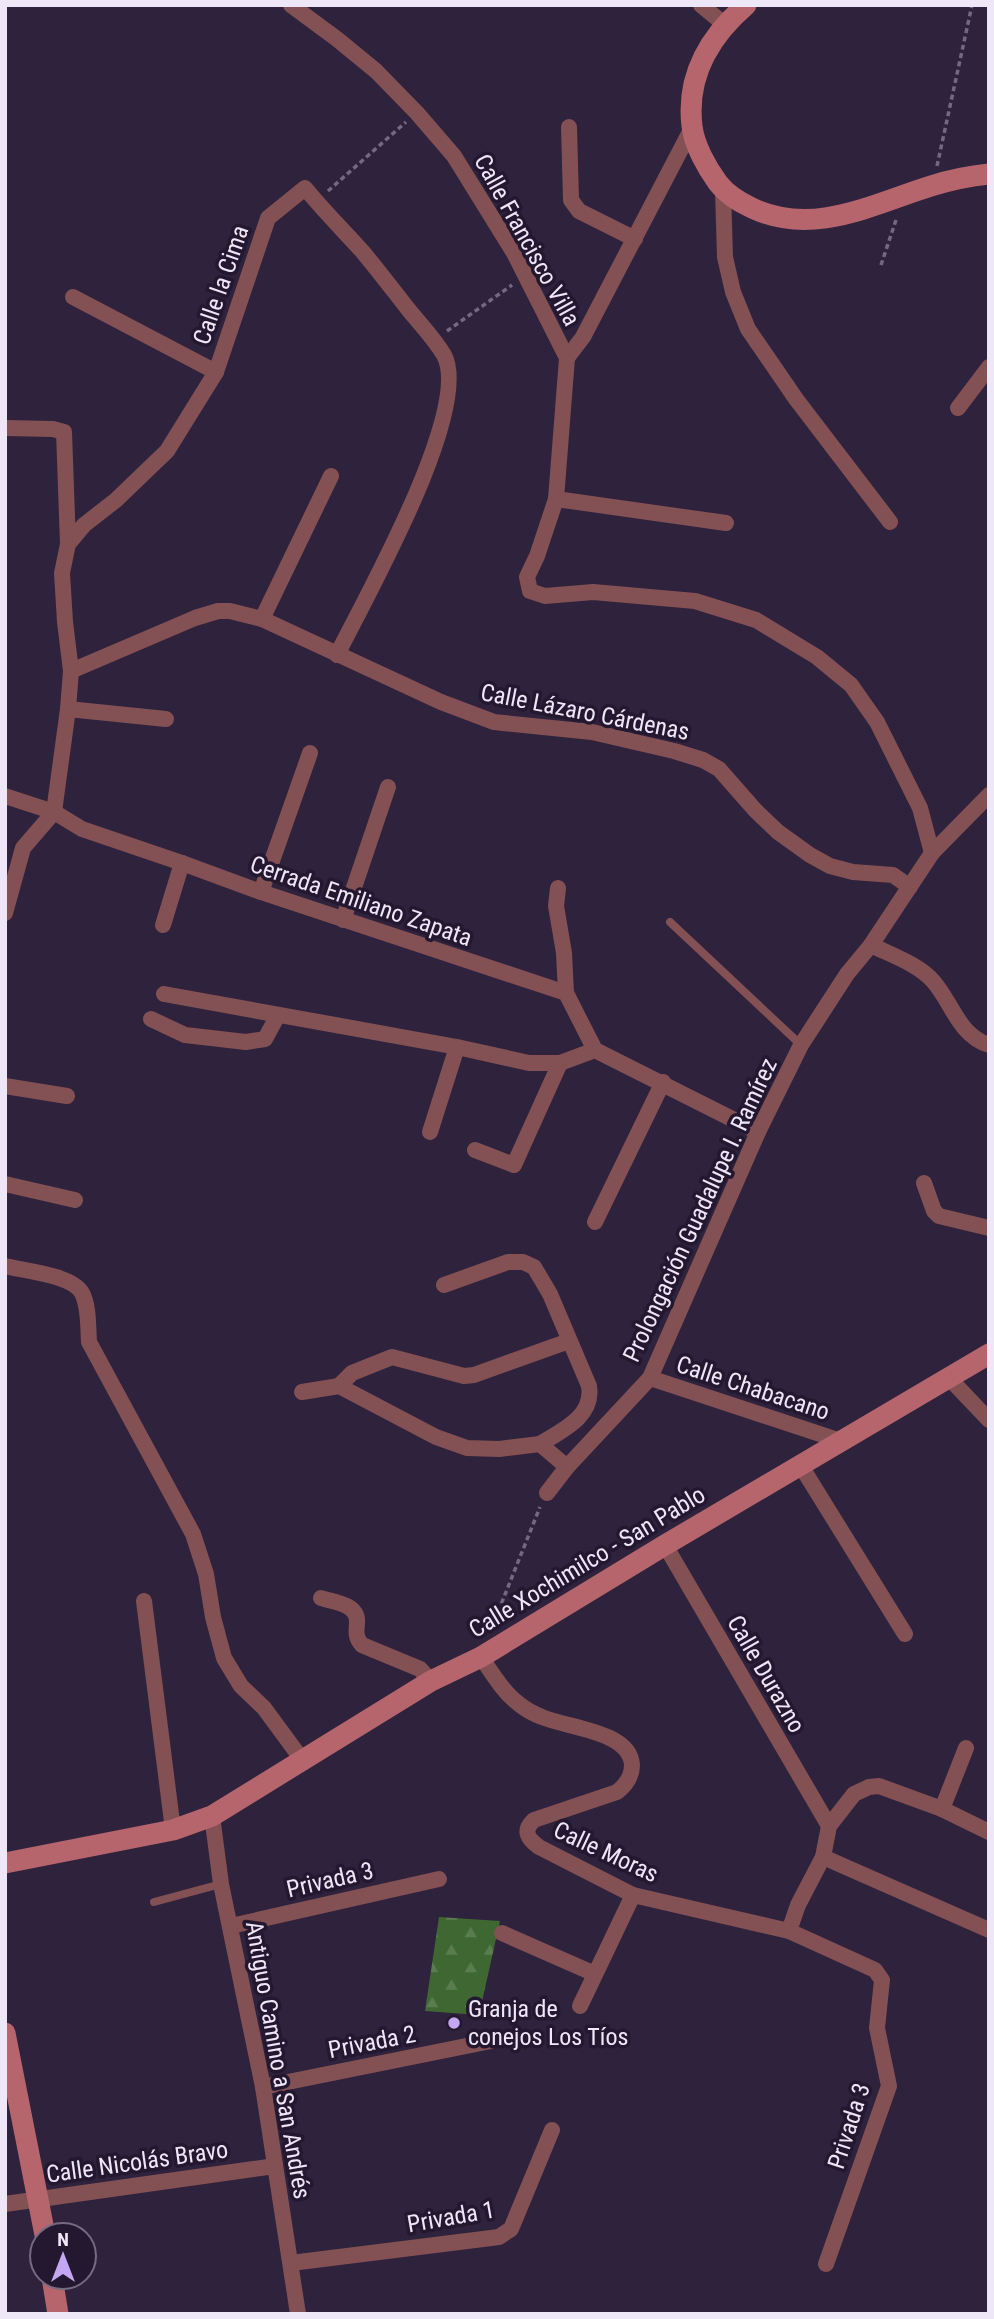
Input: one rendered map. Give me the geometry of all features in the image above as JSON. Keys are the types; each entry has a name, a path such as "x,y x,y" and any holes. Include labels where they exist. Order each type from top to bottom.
{"main road":[{"path":"746,5 724,24 707,49 695,77 691,101 692,128 709,171 723,190 740,203 762,213 797,220 833,218 932,186 989,174"},
{"name":"Calle Xochimilco - San Pablo","path":"5,1863 173,1830 212,1816 430,1681 481,1657 989,1354"},
{"path":"5,2033 43,2221"},
{"path":"54,2291 58,2314"}],"street":[{"name":"Calle Francisco Villa","path":"291,5 376,71 454,156 514,253 567,358 556,499 527,577 530,591 545,596 593,592 695,601 756,620 817,657 851,685 877,722 919,808 932,853"},
{"path":"701,5 724,24"},
{"path":"569,127 571,200 579,211 635,239"},
{"name":"Calle Francisco Villa","path":"567,358 583,337 692,128"},
{"name":"Calle la Cima","path":"68,544 84,525 116,500 167,451 216,372 268,218 305,188 316,202"},
{"path":"723,190 724,257 733,292 748,329 796,399 890,522"},
{"path":"316,202 362,251 434,341 445,358 448,382 444,414 414,500 337,655"},
{"path":"73,296 216,372"},
{"path":"958,408 989,367"},
{"path":"5,428 53,429 64,432 68,544 62,573 71,671 54,812 23,848 5,913"},
{"path":"262,619 331,476"},
{"path":"556,499 726,523"},
{"name":"Calle Lázaro Cárdenas","path":"71,671 195,618 218,611 230,611 262,619 440,702 494,722 592,732 703,760 719,769 778,832 810,855 830,866 853,872 893,875 910,887"},
{"path":"68,709 166,719"},
{"path":"261,892 310,752"},
{"path":"343,920 388,787"},
{"name":"Prolongación Guadalupe I. Ramírez","path":"547,1493 567,1467 650,1378 758,1132 801,1045 932,853 989,795"},
{"name":"Cerrada Emiliano Zapata","path":"5,796 54,812 82,829 261,892 566,993"},
{"path":"163,925 182,863"},
{"path":"558,888 556,906 564,953 566,993 595,1050 758,1132"},
{"path":"871,945 920,970 933,981 958,1022 979,1042 989,1045"},
{"path":"164,994 457,1047 529,1063 560,1063 595,1050"},
{"path":"151,1019 185,1035 246,1042 265,1039 278,1015"},
{"path":"430,1132 457,1047"},
{"path":"475,1150 514,1165 560,1063"},
{"path":"595,1222 663,1082"},
{"path":"5,1086 68,1096"},
{"path":"924,1183 934,1211 939,1216 989,1228"},
{"path":"5,1184 75,1200"},
{"path":"339,1385 436,1437 467,1448 499,1449 540,1444 569,1426 587,1409 592,1398 589,1385 550,1294 534,1267 523,1262 508,1262 444,1285"},
{"path":"5,1266 71,1281 82,1293 89,1342 193,1534 206,1574 213,1617 224,1658 241,1686 264,1708 303,1761"},
{"path":"302,1392 339,1385 352,1373 392,1357 464,1376 474,1375 569,1341"},
{"name":"Calle Chabacano","path":"650,1378 841,1441"},
{"path":"949,1378 989,1420"},
{"path":"540,1444 567,1467"},
{"path":"801,1466 905,1634"},
{"name":"Calle Durazno","path":"665,1545 829,1826"},
{"path":"321,1598 348,1606 355,1611 358,1618 356,1637 362,1645 421,1669 430,1681"},
{"path":"144,1601 173,1830"},
{"name":"Calle Moras","path":"481,1657 517,1703 541,1717 604,1735 625,1746 631,1757 632,1770 627,1785 617,1792 534,1820 528,1825 528,1839 633,1895 789,1931"},
{"path":"942,1809 967,1748"},
{"path":"789,1931 797,1905 823,1857 829,1826 854,1794 879,1786 942,1809 989,1832"},
{"name":"Antiguo Camino a San Andrés","path":"212,1816 221,1884 263,2087 298,2314"},
{"path":"823,1857 989,1930"},
{"name":"Privada 3","path":"231,1926 439,1879"},
{"path":"580,2006 633,1895"},
{"name":"Privada 3","path":"789,1931 875,1970 882,1980 877,2028 889,2086 827,2264"},
{"path":"502,1933 595,1975"},
{"name":"Privada 2","path":"263,2087 491,2041"},
{"name":"Privada 1","path":"291,2263 499,2237 511,2230 552,2130"},
{"name":"Calle Nicolás Bravo","path":"5,2204 275,2166"}],"lane":[{"path":"670,922 801,1045"},
{"path":"154,1902 221,1884"}],"path":[{"path":"932,186 972,5"},
{"path":"316,202 417,113"},
{"path":"881,265 904,195"},
{"path":"434,341 525,276"},
{"path":"481,1657 547,1493"}],"green space":[{"path":"439,1917 500,1921 479,2015 425,2011"}],"place":[{"name":"Granja de conejos Los Tíos","path":"454,2023"}]}
